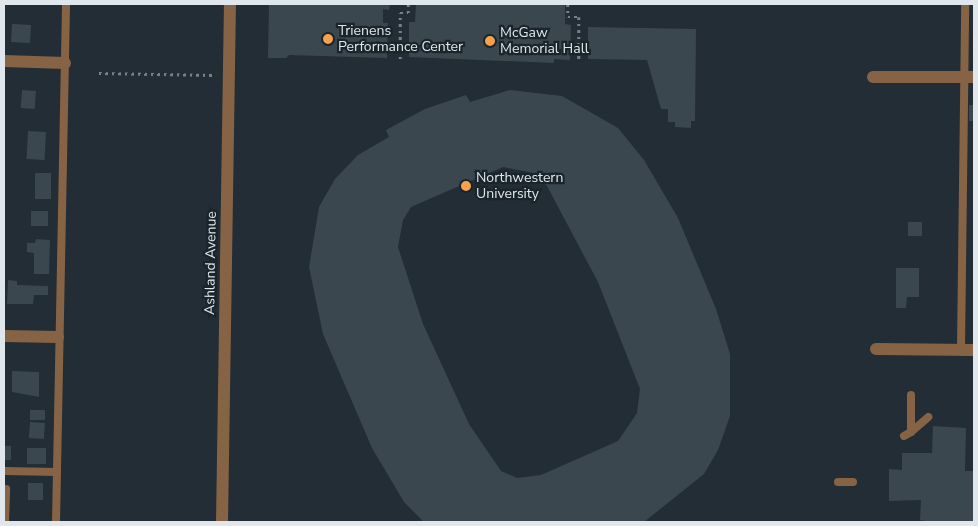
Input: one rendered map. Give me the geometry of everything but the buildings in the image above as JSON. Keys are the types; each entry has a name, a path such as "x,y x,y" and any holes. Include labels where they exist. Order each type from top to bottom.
{"street":[{"name":"Ashland Avenue","path":"222,522 230,4"},
{"path":"4,61 65,62"},
{"path":"873,77 969,77"},
{"path":"4,336 58,337"},
{"path":"876,350 974,350"}],"lane":[{"path":"56,522 58,337 66,4"},
{"path":"961,349 969,77 965,4"},
{"path":"911,395 908,434 928,418"},
{"path":"4,471 56,472"},
{"path":"838,482 853,482"},
{"path":"6,489 6,522"}],"path":[{"path":"400,59 400,13 408,13 408,4"},
{"path":"568,4 568,17 578,18 578,60"},
{"path":"99,73 214,75"}],"place":[{"name":"Trienens Performance Center","path":"328,39"},
{"name":"McGaw Memorial Hall","path":"490,41"},
{"name":"Northwestern University","path":"466,186"}]}
